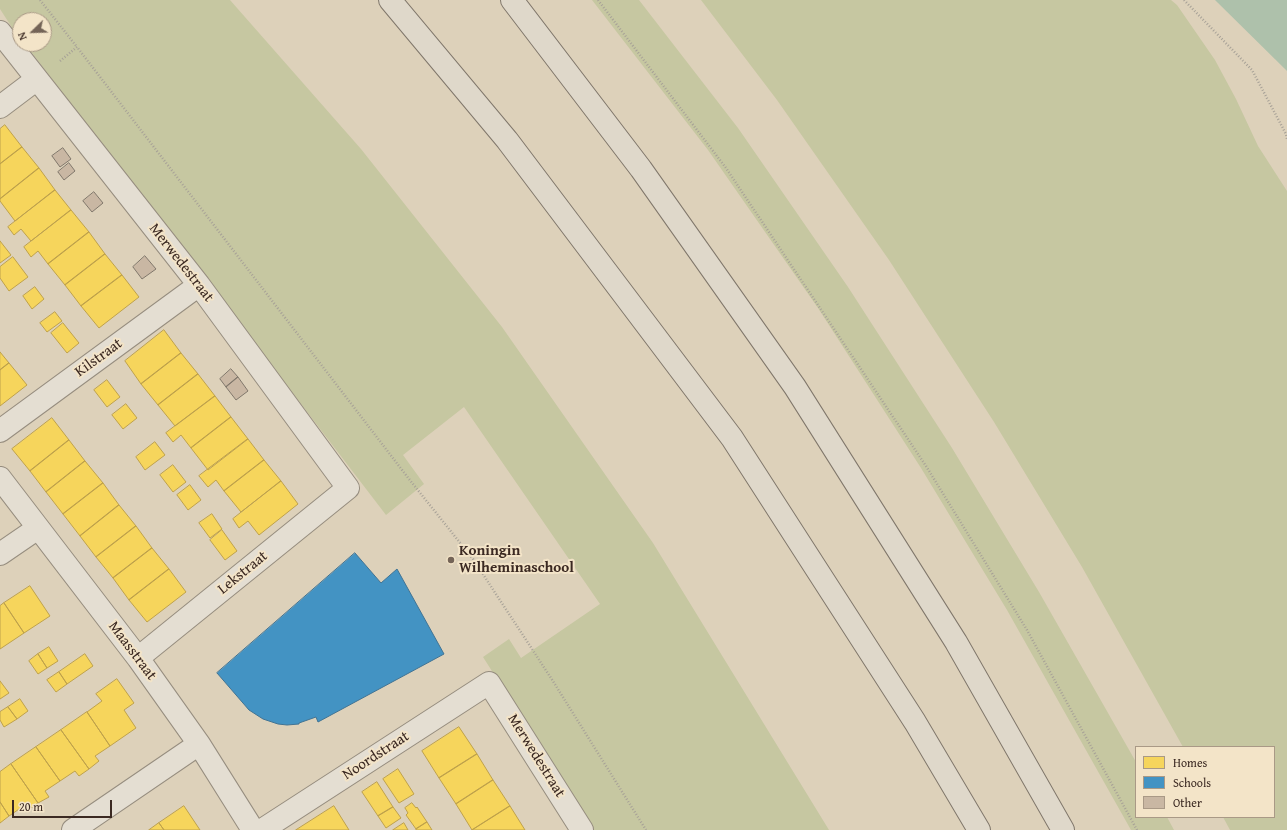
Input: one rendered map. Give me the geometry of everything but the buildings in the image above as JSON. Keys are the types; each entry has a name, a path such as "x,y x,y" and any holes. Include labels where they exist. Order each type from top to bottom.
{"highway":[{"path":"390,0 507,140 732,438 915,722 980,830"},
{"path":"512,0 641,169 795,386 956,642 1063,830"}],"street":[{"name":"Merwedestraat","path":"0,32 198,285 348,488"},
{"path":"0,107 37,79"},
{"name":"Kilstraat","path":"0,431 198,285"},
{"name":"Maasstraat","path":"0,478 138,658 199,744 253,830"},
{"name":"Lekstraat","path":"138,658 348,488"},
{"path":"0,554 38,528"},
{"name":"Merwedestraat","path":"490,683 582,830"},
{"name":"Noordstraat","path":"262,830 490,683"},
{"path":"73,830 199,744"}],"path":[{"path":"40,0 408,479 473,559 551,678 646,830"},
{"path":"598,0 726,168 926,466 1027,630 1137,830"},
{"path":"1184,0 1252,70 1286,134 1287,139"},
{"path":"37,79 77,47"}],"shaded area":[{"path":"0,0 230,0 361,149 502,327 653,543 829,830 593,830 483,657 509,639 521,658 600,604 464,407 403,455 424,484 386,515 32,53 29,54 28,52 52,52 52,12 12,12 12,28 0,9"},
{"path":"592,0 639,0 738,128 848,287 952,448 1039,592 1135,760 1135,818 1168,818 1174,830 1131,830 1007,610 921,468 818,308 708,150"},
{"path":"701,0 1171,0 1177,5 1215,60 1236,99 1258,146 1287,191 1287,830 1230,830 1224,818 1275,818 1275,746 1182,746 1082,567 994,422 889,260 777,100"},
{"path":"1215,0 1287,0 1287,71"}],"place":[{"name":"Koningin Wilheminaschool","path":"451,560"}]}
